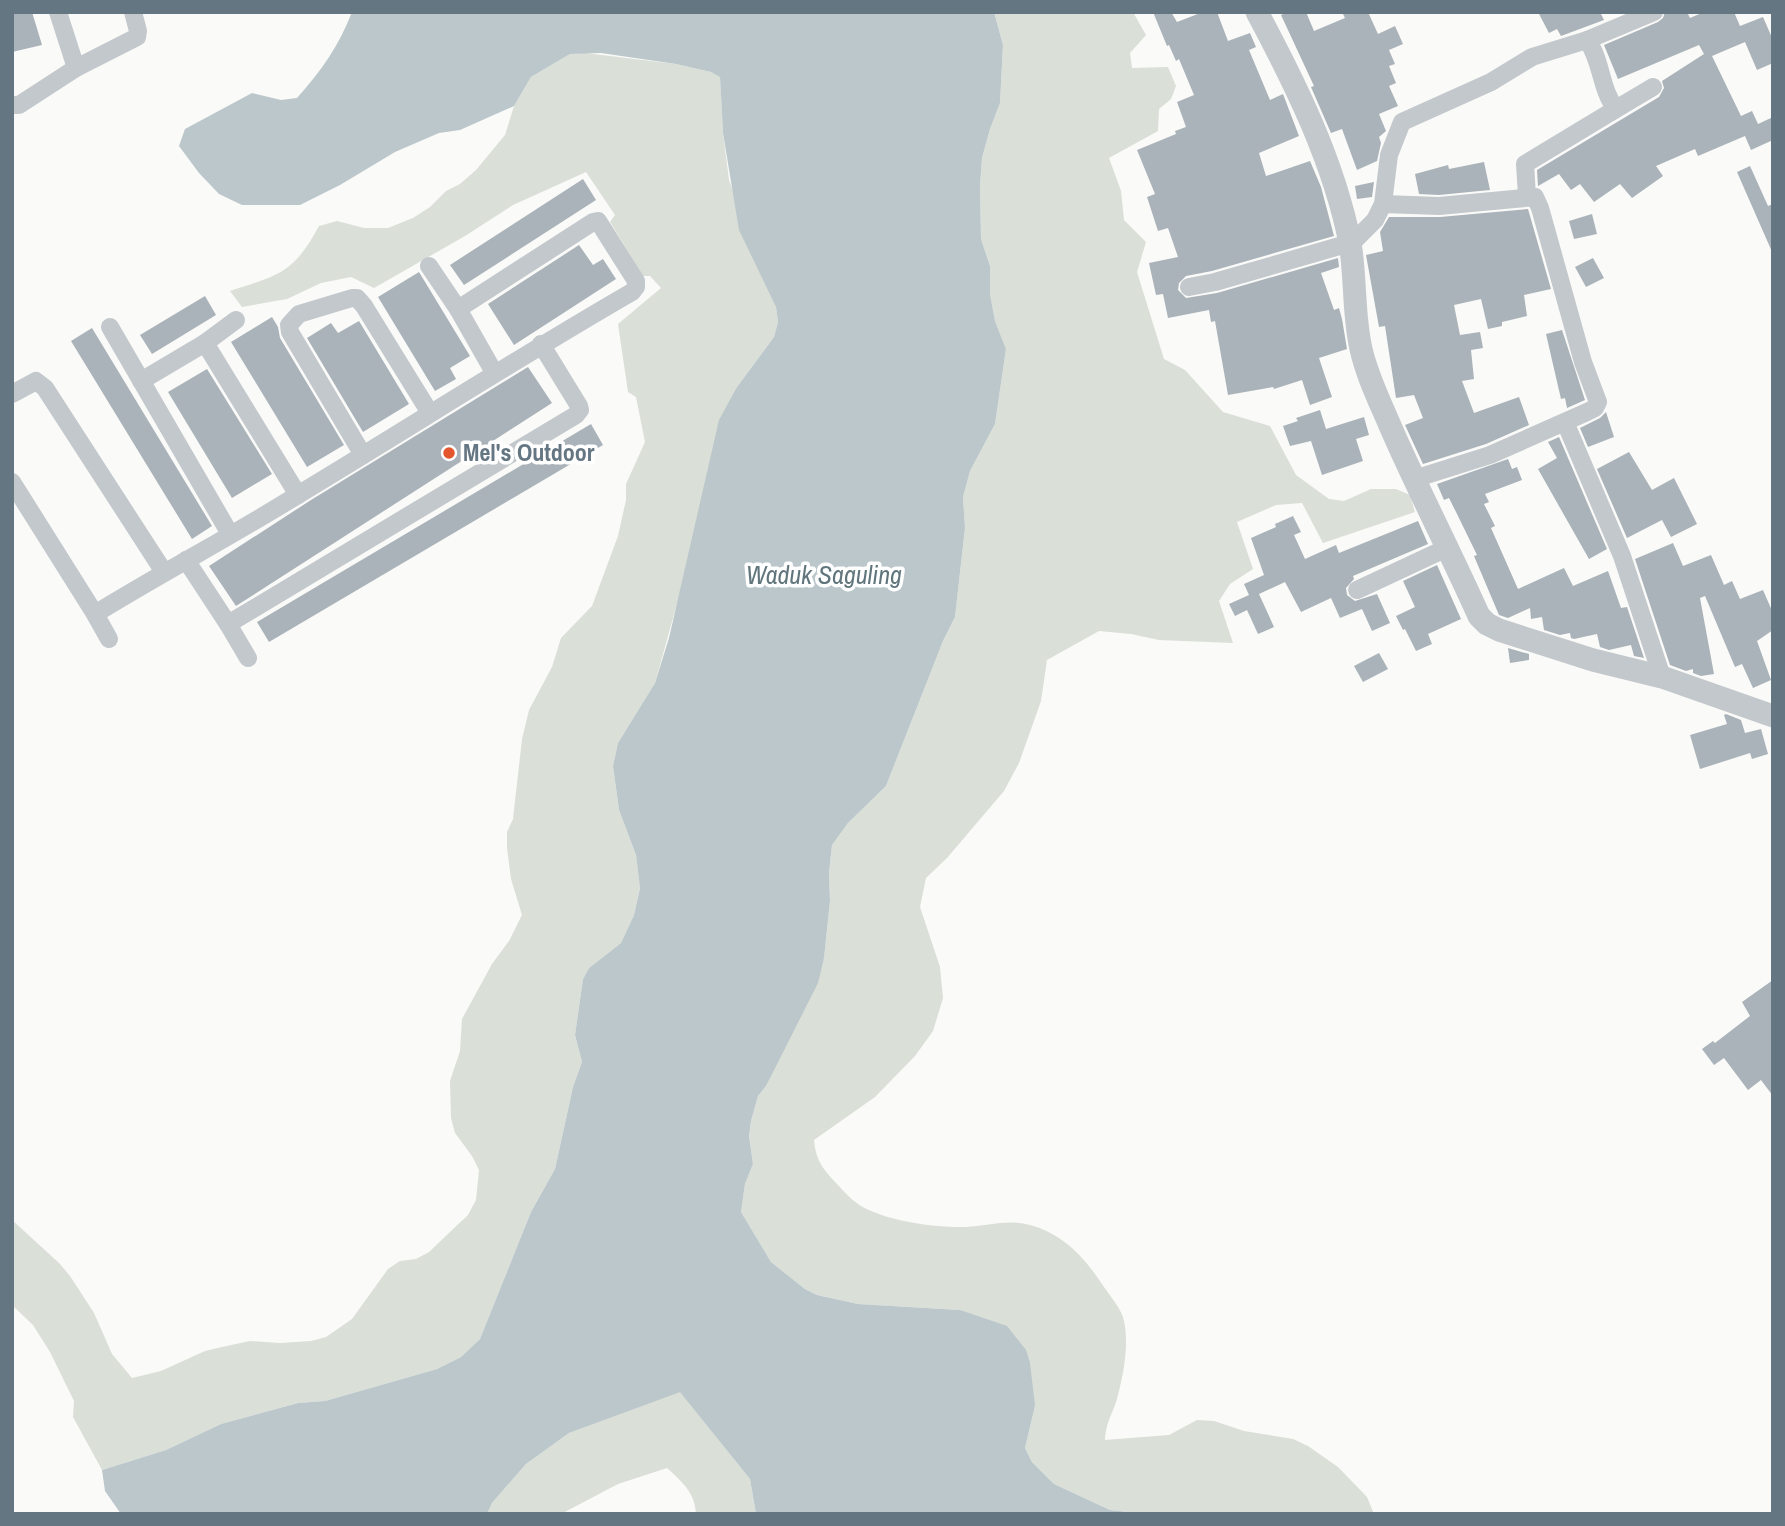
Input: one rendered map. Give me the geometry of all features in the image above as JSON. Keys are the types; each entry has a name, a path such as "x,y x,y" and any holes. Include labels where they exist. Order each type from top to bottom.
{"street":[{"path":"58,12 76,68"},
{"path":"12,105 19,105 76,68 137,37 133,12"},
{"path":"1257,12 1291,76 1341,204 1350,244 1361,349 1372,382 1479,616 1499,630 1593,660 1662,677 1773,716"},
{"path":"1189,287 1350,244 1374,220 1383,204 1389,155 1402,122 1491,82 1532,57 1587,40 1609,20 1654,12"},
{"path":"1587,40 1597,57 1601,75 1616,109"},
{"path":"1528,196 1525,164 1653,87"},
{"path":"1383,204 1439,206 1535,197 1583,362 1598,402 1595,408 1490,455 1415,479"},
{"path":"95,614 298,495 541,344 632,292 636,281 598,220 458,309"},
{"path":"429,266 458,309 495,374"},
{"path":"363,455 290,332 290,324 299,314 357,298 430,413"},
{"path":"141,381 236,320"},
{"path":"110,327 230,534"},
{"path":"205,342 298,495"},
{"path":"228,624 576,415 580,410 579,406 541,344"},
{"path":"12,394 36,381 45,388 164,572"},
{"path":"1565,422 1622,556 1662,677"},
{"path":"12,482 109,639"},
{"path":"1356,590 1449,547"},
{"path":"186,560 248,658"}],"shaded area":[{"path":"994,12 1133,12 1146,35 1130,53 1132,68 1168,67 1176,86 1171,99 1159,109 1158,131 1109,158 1121,191 1124,220 1146,242 1137,272 1164,359 1185,370 1223,412 1270,426 1296,475 1329,499 1344,501 1371,489 1396,489 1410,495 1415,512 1323,543 1302,503 1276,505 1237,522 1253,569 1230,584 1219,601 1233,643 1159,640 1099,631 1047,660 1041,701 1019,763 1004,791 947,858 926,878 920,907 940,967 943,998 933,1031 915,1056 875,1097 814,1140 817,1154 825,1170 848,1195 858,1204 881,1215 940,1226 1022,1223 1053,1234 1072,1248 1095,1274 1123,1316 1126,1348 1122,1377 1105,1440 1169,1435 1197,1420 1214,1421 1244,1431 1293,1439 1338,1467 1367,1497 1374,1514 1145,1514 1110,1510 1054,1484 1032,1462 1025,1448 1035,1406 960,1310 858,1304 817,1295 805,1289 771,1262 741,1212 745,1184 753,1164 749,1136 758,1096 766,1086 824,958 832,845 848,823 886,786 955,617 965,528 963,497 970,471 995,424 1006,349 995,321 990,294 990,266 981,239 982,158 1000,103 1003,45"},
{"path":"585,53 676,64 720,76 729,180 776,307 778,322 774,337 737,387 655,683 618,743 613,766 619,810 636,855 640,887 634,915 621,943 589,968 583,979 575,1035 582,1062 573,1087 555,1169 531,1212 480,1339 461,1357 437,1369 325,1401 298,1403 221,1424 166,1450 102,1470 73,1417 74,1401 50,1352 33,1325 12,1305 12,1220 70,1276 94,1313 112,1354 132,1378 161,1371 205,1351 250,1341 280,1343 326,1337 352,1319 388,1269 400,1261 416,1259 429,1252 468,1215 476,1200 479,1170 455,1133 451,1118 450,1081 460,1051 462,1019 522,915 511,879 507,832 513,819 522,739 529,710 552,667 561,638 592,606 618,536 626,500 626,484 645,442 636,397 628,392 618,324 661,288 650,276 643,276 610,222 615,215 586,172 513,205 374,288 351,277 321,283 287,299 242,307 230,291 261,281 283,270 301,254 319,226 337,221 364,228 388,228 413,218 430,207 446,191 460,184 476,170 505,135 514,106 531,77 570,54"},
{"path":"680,1391 750,1479 756,1514 696,1514 690,1493 667,1468 618,1484 561,1514 487,1514 492,1503 526,1464 569,1433"}],"water":[{"name":"Waduk Saguling","path":"352,12 994,12 1003,45 1000,103 982,158 981,239 990,266 990,294 995,321 1006,349 995,424 970,471 963,497 965,528 955,617 886,786 848,823 832,845 830,901 824,958 818,983 766,1086 758,1096 749,1136 753,1164 745,1184 741,1212 771,1262 805,1289 817,1295 858,1304 960,1310 1007,1326 1026,1350 1030,1363 1035,1406 1025,1448 1032,1462 1054,1484 1110,1510 1145,1514 756,1514 750,1479 680,1392 569,1433 526,1464 492,1503 487,1514 121,1514 105,1491 102,1470 166,1450 221,1424 298,1403 325,1401 437,1369 461,1357 480,1339 531,1212 555,1169 573,1087 582,1062 575,1035 583,979 589,968 621,943 634,915 640,888 636,855 619,810 613,766 618,743 655,683 669,638 719,420 737,387 774,337 778,322 776,307 739,230 723,133 720,77 711,72 601,53 570,54 531,77 514,106 460,130 439,133 395,152 300,205 242,205 219,194 179,146 185,129 252,93 281,100 297,98 329,58"}],"building":[{"path":"12,12 32,12 42,45 12,52"},
{"path":"1153,12 1171,12 1177,22 1203,12 1217,12 1228,41 1250,33 1256,47 1249,50 1270,100 1283,94 1299,136 1259,153 1266,176 1310,161 1321,187 1334,236 1186,276 1179,283 1178,290 1186,298 1217,293 1338,258 1339,267 1321,273 1334,310 1339,308 1347,349 1319,358 1332,397 1310,405 1302,380 1274,389 1273,387 1228,395 1215,321 1211,322 1209,310 1168,318 1163,294 1156,295 1149,263 1178,257 1168,228 1158,231 1147,197 1155,194 1137,150 1186,127 1177,102 1194,95 1179,59 1176,61 1169,45 1167,46"},
{"path":"1288,12 1306,12 1314,31 1345,18 1342,12 1368,12 1378,34 1395,26 1403,44 1389,50 1395,64 1389,66 1396,83 1389,86 1398,106 1379,114 1386,131 1379,137 1381,143 1377,161 1357,170 1342,129 1331,133 1311,87 1314,86 1281,15"},
{"path":"1538,12 1600,12 1604,20 1561,36 1557,29 1549,33"},
{"path":"1665,12 1687,12 1690,18 1704,12 1734,12 1740,26 1763,17 1773,40 1773,63 1757,70 1745,42 1712,56 1741,116 1752,111 1758,124 1773,117 1773,140 1751,150 1745,136 1698,156 1695,149 1656,166 1663,176 1632,198 1620,184 1594,202 1580,184 1571,190 1559,174 1538,186 1537,170 1659,97 1664,88 1662,81 1704,54 1699,45 1618,79 1604,45 1658,22"},
{"path":"1484,162 1490,190 1439,195 1419,194 1415,174 1448,165 1449,169"},
{"path":"1750,166 1768,206 1773,204 1773,254 1737,172"},
{"path":"583,179 596,200 464,285 450,265"},
{"path":"1374,182 1372,197 1357,199 1355,186"},
{"path":"1528,209 1551,289 1524,295 1527,316 1502,322 1502,326 1488,329 1481,299 1454,305 1460,335 1480,332 1483,348 1471,350 1474,379 1462,381 1474,413 1519,397 1529,425 1486,444 1423,464 1405,425 1423,418 1414,395 1396,398 1385,326 1379,327 1366,255 1383,251 1380,232 1389,217 1440,217"},
{"path":"1592,214 1597,234 1574,239 1569,221"},
{"path":"579,245 593,265 603,259 616,279 514,345 488,304"},
{"path":"1593,258 1604,278 1586,287 1575,267"},
{"path":"419,272 470,356 450,368 456,379 435,391 378,297"},
{"path":"205,296 216,315 152,354 140,335"},
{"path":"272,317 280,338 344,445 307,467 231,342"},
{"path":"359,321 409,404 363,432 307,338 331,323 338,333"},
{"path":"92,328 212,526 192,539 71,341"},
{"path":"1562,330 1585,400 1567,408 1565,398 1561,399 1546,334"},
{"path":"528,367 552,403 236,606 209,566"},
{"path":"207,369 272,474 232,498 168,392"},
{"path":"1320,410 1326,429 1364,417 1369,435 1356,439 1363,461 1322,475 1311,441 1290,446 1283,426 1298,421 1296,418"},
{"path":"1606,412 1614,437 1588,447 1580,428"},
{"path":"591,424 603,445 269,642 257,622"},
{"path":"1559,437 1607,549 1589,559 1538,469 1557,458 1548,442"},
{"path":"1629,452 1652,490 1674,478 1697,524 1671,537 1662,520 1627,538 1597,469"},
{"path":"1508,459 1512,469 1517,467 1522,480 1485,494 1489,502 1484,504 1495,526 1491,528 1518,589 1564,568 1573,586 1608,571 1621,608 1627,607 1644,658 1634,656 1631,645 1609,650 1600,647 1597,634 1574,639 1570,633 1560,635 1544,630 1542,617 1531,619 1530,608 1508,618 1499,615 1474,556 1477,555 1449,498 1444,500 1437,484"},
{"path":"1293,516 1301,532 1294,535 1305,559 1336,545 1339,553 1418,521 1428,544 1353,576 1354,579 1346,588 1347,595 1355,601 1377,594 1390,623 1372,631 1362,609 1340,618 1331,598 1301,612 1285,582 1259,594 1274,627 1258,634 1247,610 1235,616 1229,604 1249,595 1244,584 1264,575 1251,538"},
{"path":"1673,543 1683,566 1711,555 1724,585 1732,581 1740,599 1763,590 1773,613 1773,630 1757,641 1771,680 1753,688 1742,664 1735,667 1705,596 1700,598 1714,674 1701,676 1693,673 1693,669 1686,671 1670,665 1635,559"},
{"path":"1437,565 1461,619 1428,634 1432,644 1416,651 1396,616 1415,607 1403,581"},
{"path":"1508,648 1529,654 1529,660 1510,663"},
{"path":"1379,653 1388,669 1363,682 1354,666"},
{"path":"1726,714 1741,720 1745,733 1761,729 1768,754 1752,759 1750,753 1700,769 1690,735 1727,724"},
{"path":"1773,980 1773,1096 1761,1080 1748,1090 1724,1058 1714,1065 1702,1049 1713,1041 1715,1043 1750,1016 1742,1002"}],"place":[{"name":"Mel's Outdoor","path":"449,453"}]}
